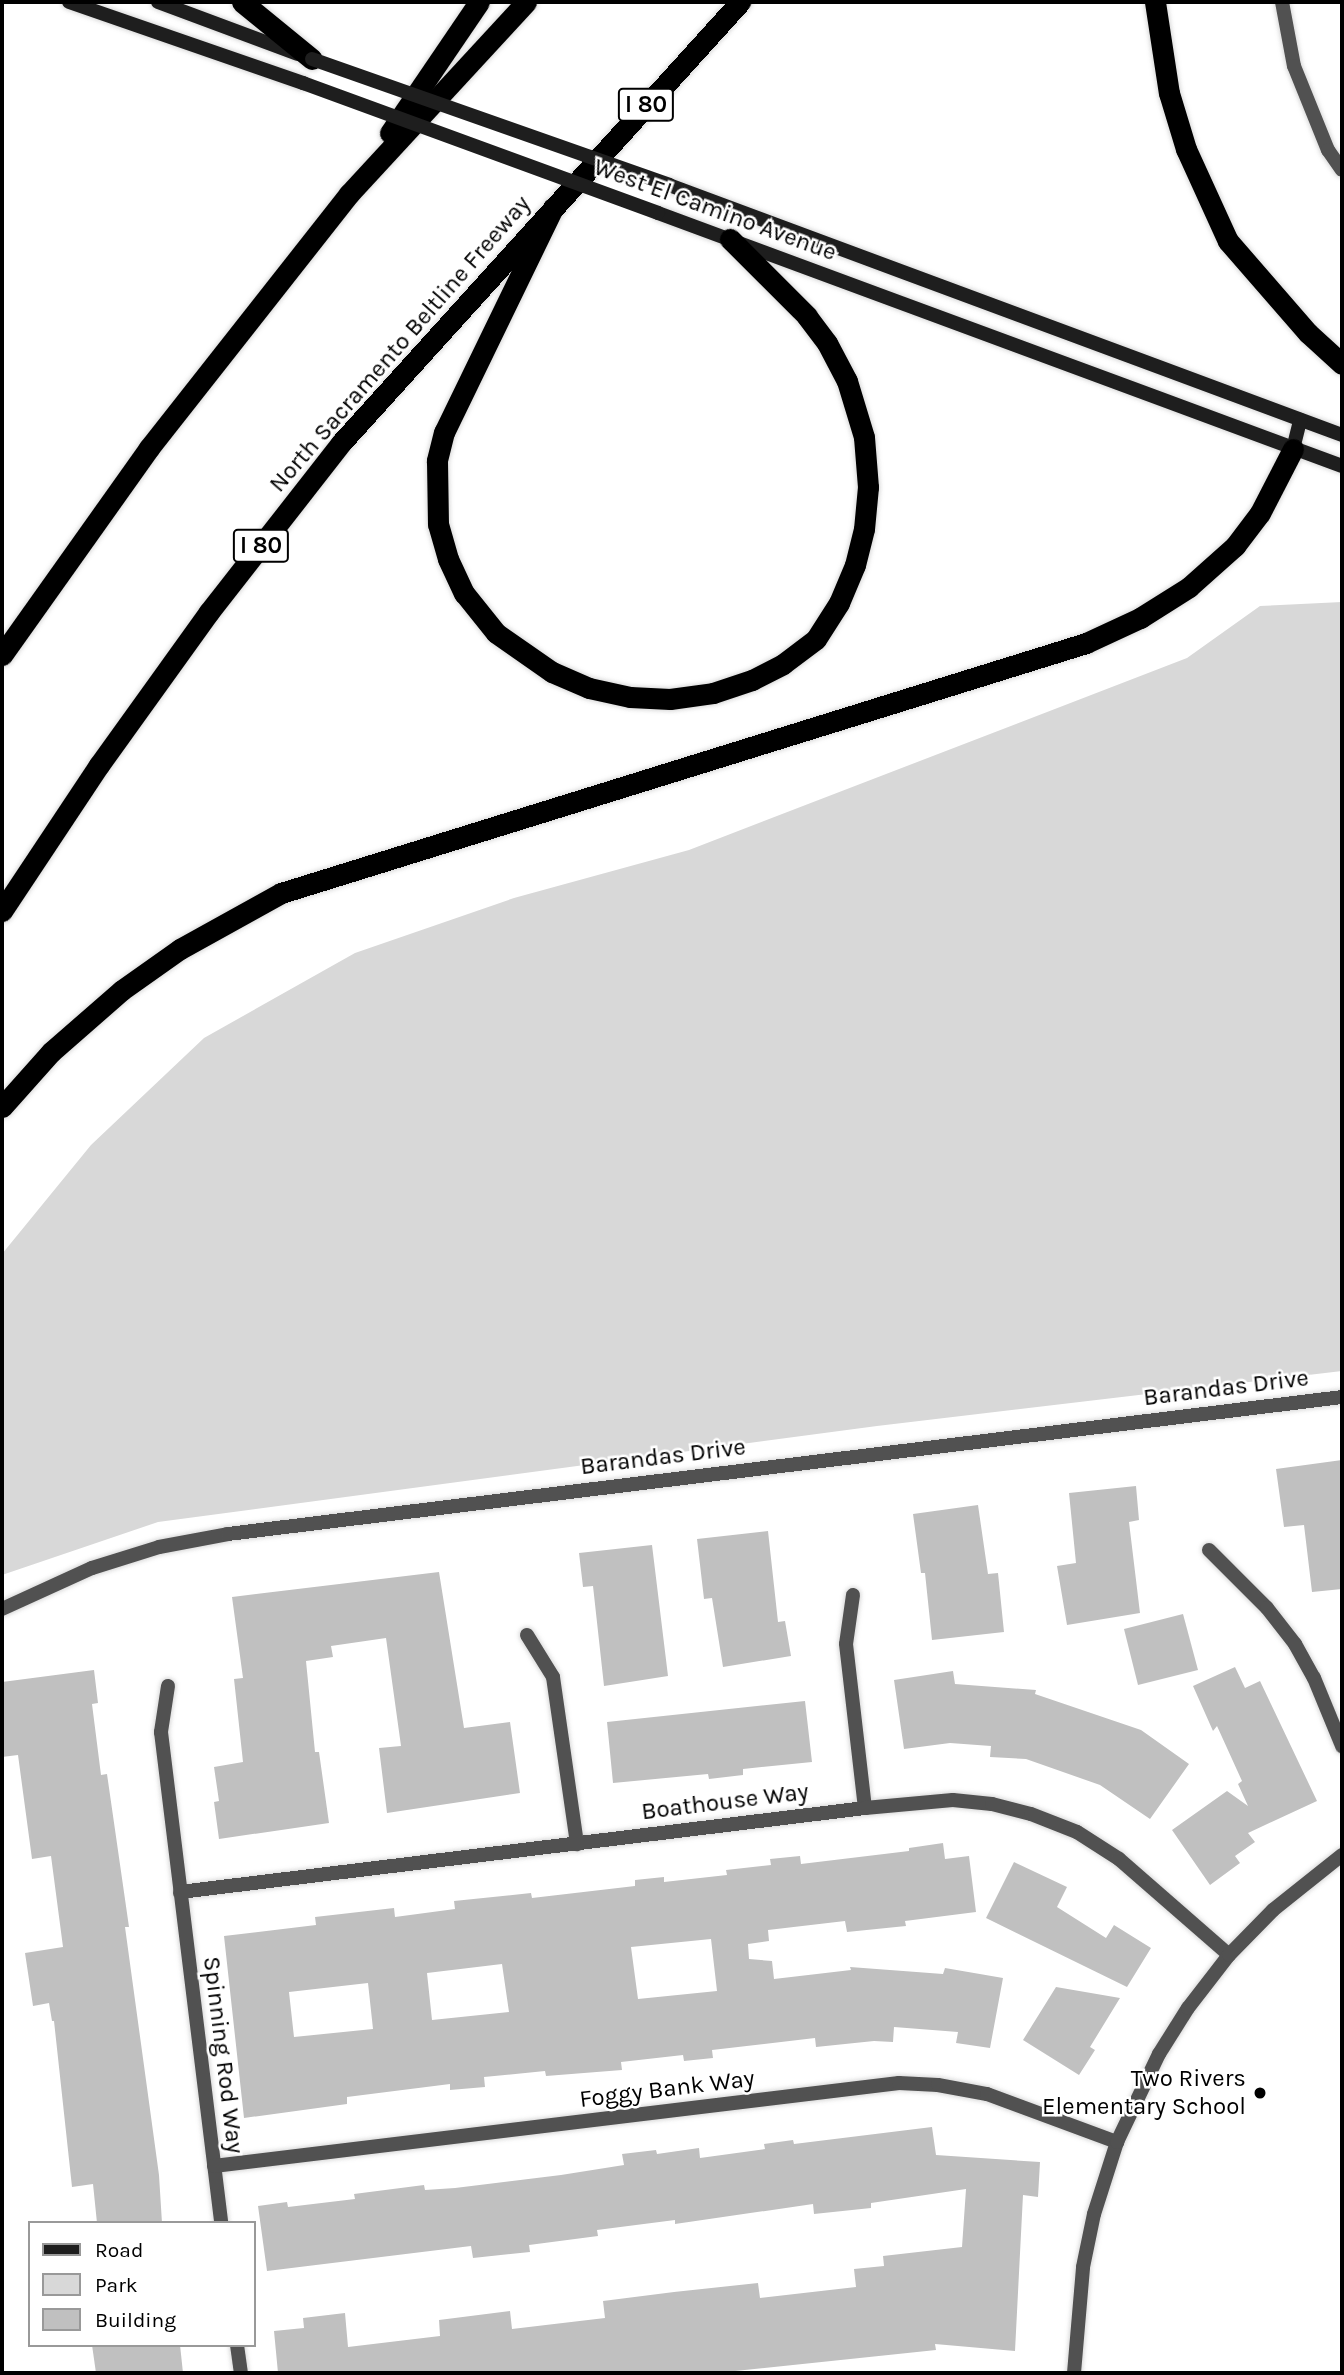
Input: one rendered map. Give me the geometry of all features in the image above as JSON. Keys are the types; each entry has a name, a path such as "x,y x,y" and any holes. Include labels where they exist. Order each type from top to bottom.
{"highway":[{"path":"242,2 312,59"},
{"path":"2,655 149,448 349,194 479,2"},
{"path":"349,194 526,2"},
{"name":"North Sacramento Beltline Freeway","path":"2,911 122,732 209,612 341,443 740,2"},
{"path":"1155,2 1169,93 1182,138 1228,241 1308,333 1342,364"},
{"path":"553,208 444,432 438,461 438,524 448,559 464,593 496,632 552,672 589,688 630,697 670,699 713,693 752,680 783,664 816,639 839,603 855,565 864,529 868,487 864,438 847,381 827,343 807,316 730,239"},
{"path":"2,1107 51,1052 122,990 180,949 281,893 1086,643 1139,618 1189,587 1235,546 1260,513 1293,449"}],"main road":[{"name":"West El Camino Avenue","path":"69,2 303,83 1342,466"},
{"name":"West El Camino Avenue","path":"158,2 669,185 1342,435"},
{"path":"1293,449 1300,420"}],"street":[{"path":"1282,2 1294,66 1328,150 1342,170"},
{"name":"Barandas Drive","path":"2,1609 92,1567 159,1547 228,1534 1342,1397"},
{"path":"1209,1550 1266,1608 1295,1644 1314,1678 1342,1746"},
{"path":"853,1595 846,1644 865,1808"},
{"path":"527,1634 553,1677 578,1843"},
{"name":"Spinning Rod Way","path":"168,1686 160,1732 222,2221"},
{"name":"Boathouse Way","path":"180,1892 865,1808 953,1800 992,1804 1031,1814 1077,1832 1119,1858 1229,1955"},
{"path":"1074,2373 1083,2267 1094,2214 1116,2142 1159,2054 1188,2008 1229,1955 1273,1910 1342,1855"},
{"name":"Foggy Bank Way","path":"214,2166 899,2083 938,2085 988,2094 1116,2142"},
{"path":"237,2347 241,2373"}],"green space":[{"path":"1342,602 1342,1371 877,1426 158,1522 2,1575 2,1254 91,1145 204,1038 355,953 514,898 689,850 1187,658 1260,606"}],"building":[{"path":"1342,1460 1342,1589 1312,1592 1304,1525 1284,1527 1276,1469"},
{"path":"1136,1486 1139,1520 1129,1522 1140,1613 1067,1625 1057,1566 1076,1563 1069,1493"},
{"path":"978,1505 988,1574 998,1573 1004,1632 932,1640 925,1573 921,1573 913,1514"},
{"path":"768,1531 778,1622 785,1621 791,1656 723,1667 712,1598 704,1599 697,1539"},
{"path":"652,1545 668,1676 604,1686 593,1586 583,1587 579,1553"},
{"path":"439,1572 464,1728 510,1722 520,1793 387,1813 379,1748 401,1746 386,1638 331,1646 333,1657 306,1661 315,1752 319,1752 329,1823 219,1839 214,1802 219,1801 214,1767 243,1762 234,1679 243,1678 232,1597"},
{"path":"1183,1614 1198,1670 1138,1685 1124,1629"},
{"path":"1235,1667 1245,1688 1260,1681 1317,1801 1248,1833 1255,1842 1235,1856 1240,1863 1210,1885 1172,1830 1227,1791 1248,1806 1238,1784 1242,1781 1217,1726 1213,1731 1193,1686"},
{"path":"94,1670 98,1703 92,1704 101,1775 107,1774 129,1927 125,1927 159,2175 162,2221 97,2221 93,2184 72,2187 54,2021 49,2003 33,2006 25,1953 63,1947 51,1856 32,1859 18,1755 2,1757 2,1682"},
{"path":"953,1671 955,1684 1036,1690 1035,1694 1141,1730 1189,1764 1150,1819 1100,1785 1026,1759 990,1757 991,1746 950,1743 904,1749 894,1680"},
{"path":"805,1701 812,1762 743,1769 743,1775 709,1779 708,1774 613,1783 607,1722"},
{"path":"943,1843 945,1859 969,1856 976,1912 905,1921 906,1926 847,1932 845,1921 768,1930 769,1941 748,1944 749,1959 772,1961 774,1979 851,1970 850,1967 943,1974 945,1968 1003,1978 990,2048 956,2043 958,2032 894,2027 893,2042 874,2041 816,2047 815,2038 712,2050 713,2058 684,2061 683,2055 621,2062 622,2070 546,2076 545,2071 484,2077 485,2087 450,2090 450,2084 347,2097 347,2104 244,2118 224,1936 316,1925 315,1917 394,1908 395,1917 455,1909 454,1901 531,1893 532,1898 635,1886 635,1880 664,1877 664,1882 727,1875 726,1870 771,1865 770,1859 800,1856 801,1864 909,1851 909,1848","holes":["711,1939 717,1991 638,1999 631,1947","502,1964 509,2012 432,2020 427,1973","368,1983 373,2029 294,2037 289,1992"]},
{"path":"1014,1862 1067,1887 1057,1907 1106,1938 1114,1925 1151,1948 1127,1987 986,1918"},
{"path":"1056,1987 1120,1998 1090,2047 1095,2050 1079,2075 1023,2040"},
{"path":"932,2127 936,2155 1040,2162 1038,2197 1023,2195 1015,2351 935,2344 936,2350 716,2373 278,2373 274,2331 304,2328 303,2318 345,2313 348,2347 440,2336 439,2320 510,2311 512,2329 605,2318 603,2301 674,2292 758,2283 760,2298 856,2287 854,2269 884,2266 883,2256 962,2247 966,2189 871,2203 871,2208 814,2214 813,2204 675,2224 675,2220 597,2230 598,2236 529,2245 530,2252 473,2258 471,2246 267,2271 258,2206 287,2202 288,2207 355,2199 354,2194 424,2185 425,2190 455,2188 561,2175 624,2165 622,2154 656,2150 657,2154 699,2148 700,2158 765,2149 764,2144 793,2140 794,2144"},
{"path":"92,2347 180,2347 183,2373 96,2373"}],"place":[{"name":"Two Rivers Elementary School","path":"1260,2093"}]}
